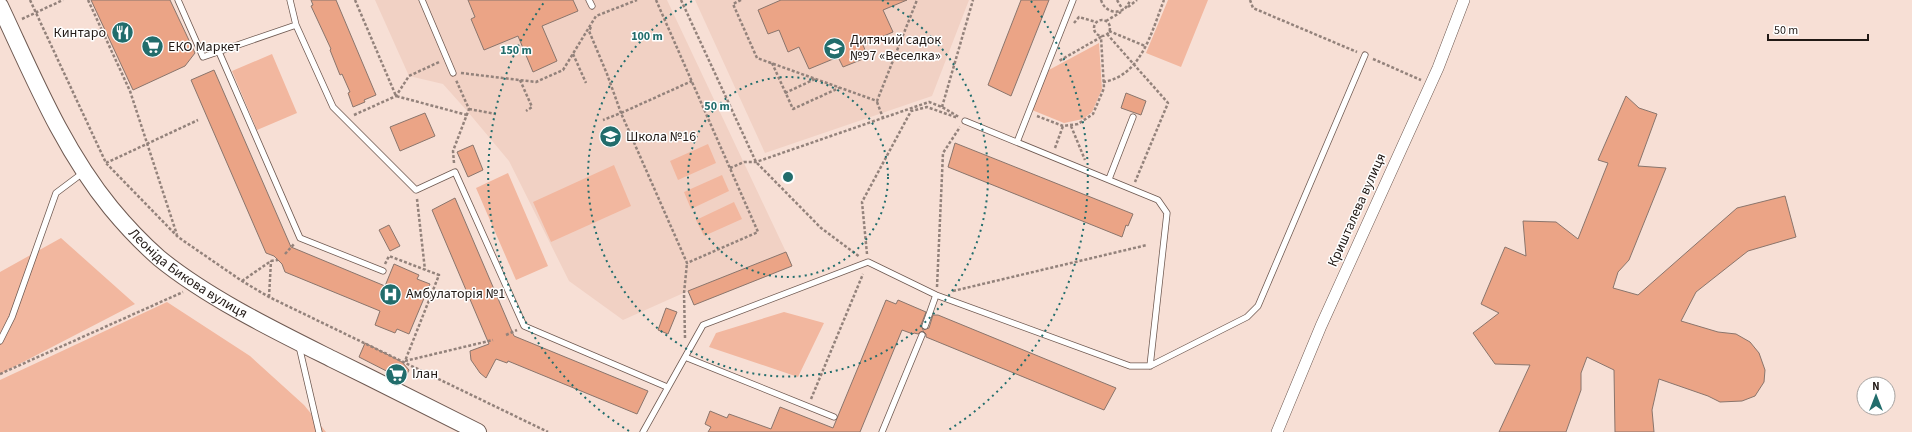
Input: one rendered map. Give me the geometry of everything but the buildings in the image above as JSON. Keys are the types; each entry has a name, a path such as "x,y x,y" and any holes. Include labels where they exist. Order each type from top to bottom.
{"street":[{"name":"Кришталева вулиця","path":"1277,432 1321,326 1431,84 1464,0"},
{"name":"Леоніда Бикова вулиця","path":"0,6 39,89 71,152 111,208 137,237 160,258 198,285 298,342 478,432"}],"lane":[{"path":"178,0 203,57 296,25"},
{"path":"290,0 296,25 332,107 416,190 455,172 524,326 667,387"},
{"path":"422,0 453,72"},
{"path":"589,0 592,6"},
{"path":"1017,142 1073,0"},
{"path":"218,52 300,238 382,271"},
{"path":"643,432 703,325 868,262 936,295 1130,366 1150,366 1247,317 1258,306 1365,55"},
{"path":"1109,179 1134,117"},
{"path":"965,121 1132,188 1158,200 1167,213 1150,366"},
{"path":"0,341 12,317 56,193 84,172"},
{"path":"925,326 936,295"},
{"path":"882,432 922,335"},
{"path":"298,342 319,432"},
{"path":"685,357 834,417"}],"path":[{"path":"30,0 106,163 178,237 242,281 269,296 548,432"},
{"path":"9,25 63,0"},
{"path":"88,0 130,91 178,237"},
{"path":"355,0 396,96"},
{"path":"453,72 536,82 563,70 596,16 637,0"},
{"path":"656,0 758,232 687,263"},
{"path":"681,0 756,162 822,228 868,262"},
{"path":"741,0 733,4 757,58 877,101"},
{"path":"883,118 877,101 917,0"},
{"path":"942,107 973,0"},
{"path":"1101,0 1105,8 1114,12 1123,10 1127,7 1130,0"},
{"path":"1117,0 1123,10"},
{"path":"1064,24 1072,26 1080,17 1096,22 1101,20 1106,21 1137,0"},
{"path":"1104,82 1115,79 1134,65 1145,46 1164,0"},
{"path":"1250,0 1253,8 1431,84"},
{"path":"596,16 589,31 607,74 620,112 687,263 684,293 685,357"},
{"path":"1106,21 1110,26 1110,31"},
{"path":"1096,22 1094,30 1096,34 1101,37"},
{"path":"1110,31 1145,46"},
{"path":"1046,68 1110,31"},
{"path":"1107,34 1168,103 1132,188"},
{"path":"1029,113 1063,126 1071,126 1084,121 1093,114 1104,88 1101,37"},
{"path":"573,54 586,83"},
{"path":"345,119 396,96 409,76 447,59"},
{"path":"771,63 793,109 839,88"},
{"path":"453,72 470,108 453,151 455,172"},
{"path":"785,93 815,79"},
{"path":"520,80 532,107 526,110"},
{"path":"603,120 692,81"},
{"path":"396,96 467,115"},
{"path":"730,168 744,162 756,162 929,102 942,107 965,121"},
{"path":"808,406 868,262 862,202 911,111 927,106 965,121"},
{"path":"470,108 496,114"},
{"path":"106,163 198,120"},
{"path":"965,121 943,153 936,295 1147,245"},
{"path":"1052,156 1063,126"},
{"path":"1071,126 1090,171"},
{"path":"416,190 425,270"},
{"path":"285,254 300,238"},
{"path":"382,271 389,256 439,275 405,362"},
{"path":"242,281 271,261 278,260"},
{"path":"269,296 271,261"},
{"path":"0,374 198,285"},
{"path":"405,362 493,340"}],"shaded area":[{"name":"Школа №16","path":"375,0 667,0 786,252 688,291 623,320 569,281 509,161 468,112 443,84 409,76"},
{"name":"Дитячий садок №97 «Веселка»","path":"695,0 969,0 932,96 765,153"},
{"path":"1168,0 1208,0 1181,67 1146,53"},
{"path":"1099,43 1102,89 1092,112 1083,119 1064,123 1032,110 1047,71"},
{"path":"272,54 297,113 257,130 232,71"},
{"path":"708,144 716,163 678,180 670,161"},
{"path":"614,165 631,206 551,242 533,202"},
{"path":"508,173 548,266 516,280 476,188"},
{"path":"722,175 729,191 691,209 684,192"},
{"path":"734,202 742,219 704,236 696,220"},
{"path":"61,238 135,304 0,374 0,272"},
{"path":"167,302 250,356 304,405 326,432 0,432 0,380"},
{"path":"784,312 824,323 798,377 709,347 716,333"}],"place":[{"name":"Кинтаро","path":"122,33"},
{"name":"ЕКО Маркет","path":"153,47"},
{"name":"Дитячий садок №97 «Веселка»","path":"834,48"},
{"name":"Школа №16","path":"610,137"},
{"name":"Амбулаторія №1","path":"391,294"},
{"name":"Ілан","path":"396,374"}]}
